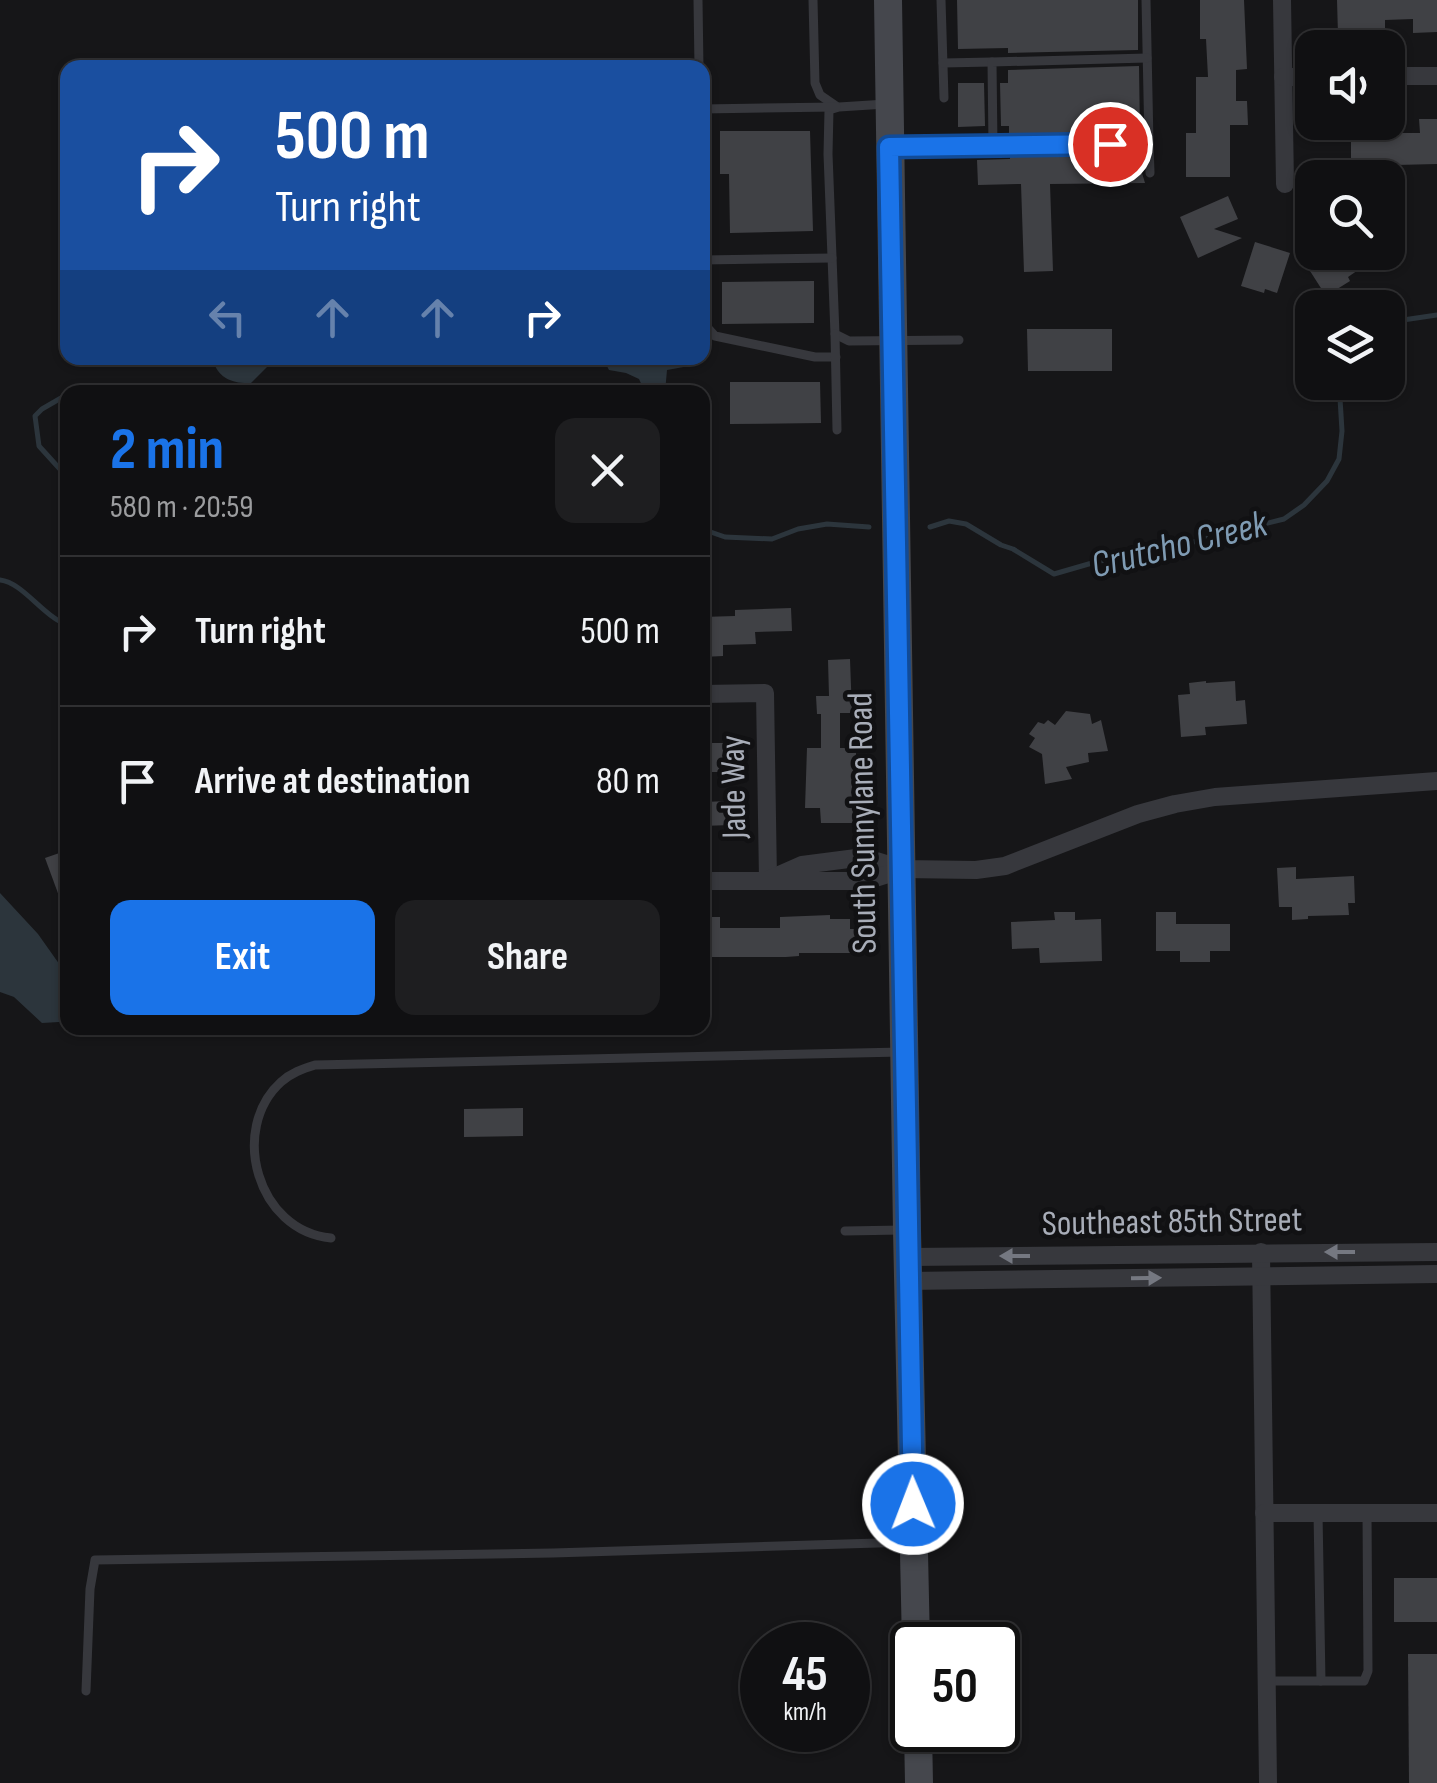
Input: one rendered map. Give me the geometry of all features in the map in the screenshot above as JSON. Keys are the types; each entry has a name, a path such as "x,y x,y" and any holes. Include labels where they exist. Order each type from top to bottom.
{"main road":[{"name":"South Sunnylane Road","path":"888,0 916,1622"},
{"path":"918,1752 919,1783"}],"street":[{"path":"1282,0 1285,184"},
{"path":"1405,76 1437,76"},
{"path":"1283,77 1295,77"},
{"name":"Jade Way","path":"710,694 765,693 768,880"},
{"path":"710,881 866,882 902,869 976,870 1005,866 1138,814 1215,797 1437,781"},
{"path":"1261,1252 1268,1783"},
{"name":"Southeast 85th Street","path":"908,1256 1437,1252"},
{"name":"Southeast 85th Street","path":"908,1256 1092,1279 1437,1274"},
{"path":"1092,1256 1092,1279"},
{"path":"1264,1513 1437,1512"}],"lane":[{"path":"698,0 699,60"},
{"path":"813,0 815,83 820,95 838,107"},
{"path":"941,0 944,98"},
{"path":"1146,0 1150,173"},
{"path":"943,63 1148,58"},
{"path":"992,62 994,146"},
{"path":"710,109 889,104"},
{"path":"837,430 828,154 829,110 838,107"},
{"path":"889,147 1149,143"},
{"path":"710,257 832,258"},
{"path":"710,330 715,336 815,357 836,357"},
{"path":"835,334 850,341 958,340"},
{"path":"331,1238 302,1229 277,1211 257,1176 261,1110 279,1083 305,1068 358,1062 904,1052"},
{"path":"845,1231 908,1256"},
{"path":"1266,1682 1364,1681 1368,1671 1367,1512"},
{"path":"1318,1513 1321,1681"},
{"path":"86,1692 95,1560 554,1554 914,1542"}],"shaded area":[{"path":"215,365 269,365 251,383 232,381"},
{"path":"606,365 689,366 667,370 666,385 642,385 639,379 626,373 609,370"},
{"path":"0,893 60,965 60,1021 42,1023 14,997 0,992"}],"building":[{"path":"957,0 1138,0 1138,50 1008,53 1008,48 958,49"},
{"path":"1200,0 1244,0 1247,69 1236,70 1236,101 1247,101 1248,125 1230,125 1230,177 1186,177 1186,133 1196,133 1196,77 1208,77 1206,39 1200,39"},
{"path":"1337,0 1437,0 1437,32 1413,33 1413,19 1385,20 1385,30 1338,30"},
{"path":"1139,66 1140,135 1009,137 1009,126 1001,126 1000,83 1008,83 1008,70"},
{"path":"958,83 984,83 985,126 958,127"},
{"path":"1419,119 1437,119 1437,164 1351,160 1351,140 1405,140 1405,133 1420,133"},
{"path":"720,131 810,131 813,231 730,233 729,174 720,174"},
{"path":"1140,151 1145,183 1050,184 1053,271 1024,272 1021,184 978,185 977,160 1010,159 1010,153"},
{"path":"1228,196 1238,219 1214,229 1242,238 1198,258 1180,217"},
{"path":"1255,242 1290,253 1277,293 1241,286"},
{"path":"1309,270 1358,270 1336,290 1322,290"},
{"path":"814,281 814,323 722,324 722,282"},
{"path":"1027,329 1112,329 1112,371 1028,371"},
{"path":"730,382 820,382 821,423 730,424"},
{"path":"791,608 792,631 755,632 756,644 723,645 723,656 710,657 710,617 735,616 735,610"},
{"path":"850,659 852,713 840,713 840,748 856,748 853,823 821,823 820,808 805,808 807,748 821,748 821,714 817,714 816,696 829,696 828,660"},
{"path":"1235,681 1236,701 1245,700 1247,724 1205,727 1206,735 1181,737 1178,695 1190,694 1189,683"},
{"path":"1066,711 1090,714 1092,724 1101,720 1108,751 1088,753 1089,762 1066,767 1072,779 1045,784 1042,754 1029,747 1035,738 1029,734 1038,722 1044,724 1048,720 1055,725"},
{"path":"710,743 737,743 737,772 710,772"},
{"path":"730,801 731,825 710,826 710,802"},
{"path":"60,853 60,899 45,858"},
{"path":"1296,867 1296,879 1354,876 1355,903 1348,903 1349,915 1292,920 1292,907 1279,907 1277,868"},
{"path":"1054,912 1075,912 1075,920 1101,919 1102,961 1040,963 1039,948 1012,949 1011,922 1055,920"},
{"path":"1156,912 1176,912 1176,924 1230,924 1230,951 1210,951 1210,962 1180,962 1180,951 1156,951"},
{"path":"830,915 830,919 850,919 850,929 869,929 870,946 852,946 852,953 710,957 710,917 720,917 720,928 780,928 780,917"},
{"path":"523,1108 523,1136 464,1137 464,1109"},
{"path":"1394,1578 1437,1578 1437,1622 1394,1622"},
{"path":"1408,1654 1437,1654 1437,1783 1409,1783"}],"waterway":[{"name":"Crutcho Creek","path":"1405,320 1437,315"},
{"name":"Crutcho Creek","path":"60,399 35,416 39,446 60,469"},
{"name":"Crutcho Creek","path":"930,527 949,521 966,524 1054,574 1099,561 1185,549 1193,542 1284,519 1327,481 1339,459 1340,400"},
{"name":"Crutcho Creek","path":"710,532 725,537 772,539 827,524 869,527"},
{"name":"Crutcho Creek","path":"0,580 17,587 60,621"}],"route":[{"path":"913,1504 889,147 1110,144"}]}
